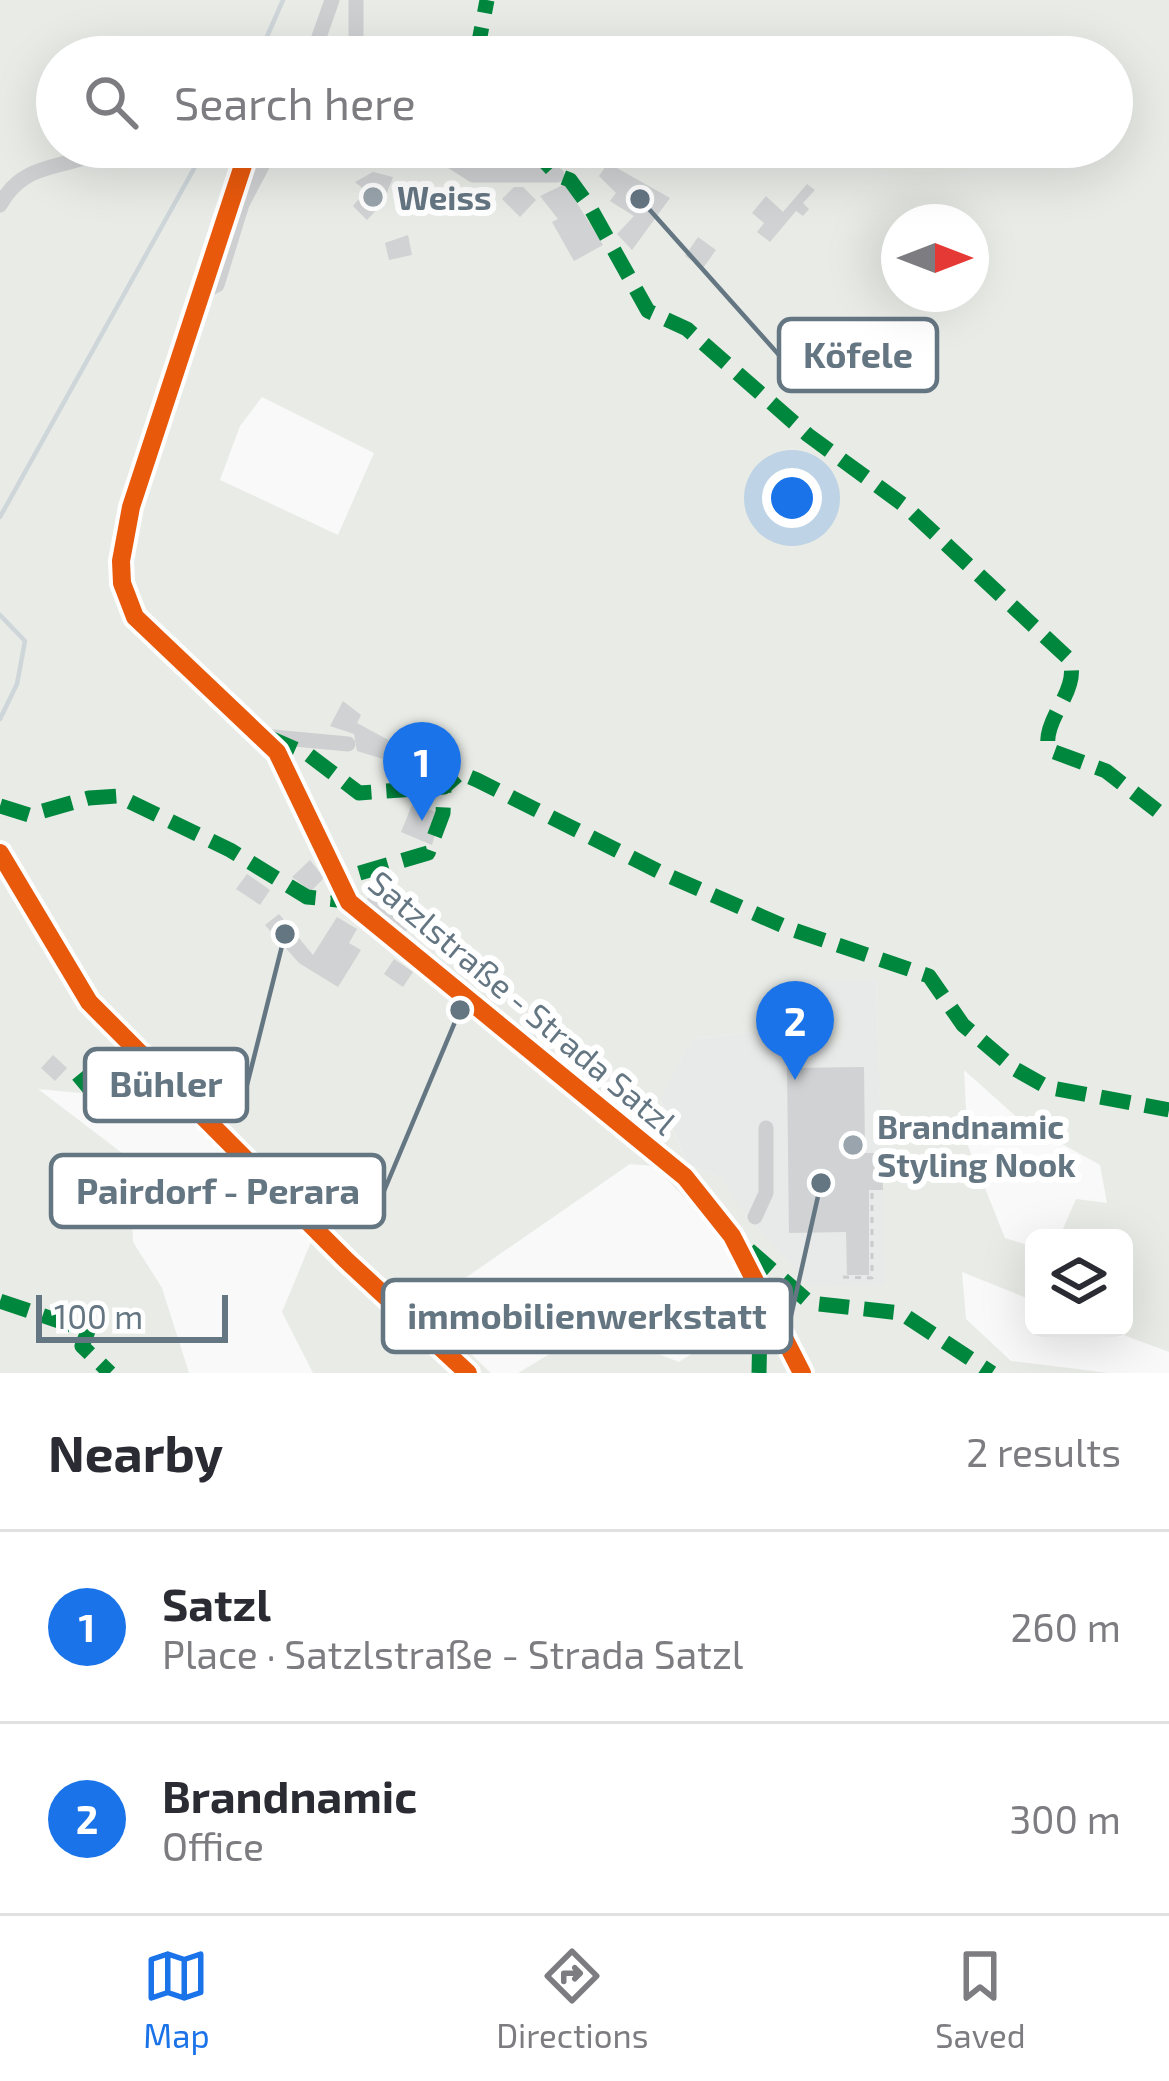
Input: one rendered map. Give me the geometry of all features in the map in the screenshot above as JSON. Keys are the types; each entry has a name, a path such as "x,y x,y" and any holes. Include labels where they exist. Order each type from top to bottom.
{"street":[{"path":"319,36 332,0"},
{"path":"356,0 356,36"},
{"path":"0,205 16,182 39,168"},
{"name":"Satzlstraße - Strada Satzl","path":"242,168 131,507 122,583 135,617 263,736 294,780 349,902 685,1177 732,1236 802,1373"},
{"name":"Satzlstraße - Strada Satzl","path":"200,293 218,285 242,205 261,168"},
{"path":"462,168 473,175 557,175"},
{"path":"263,736 348,744"},
{"path":"0,853 89,1002 469,1373"},
{"path":"754,1217 766,1192 766,1128"}],"path":[{"path":"843,1277 872,1279 872,1190"}],"shaded area":[{"path":"0,0 1169,0 1169,1352 1129,1337 1133,1337 1133,1229 1063,1229 1076,1199 1107,1203 1100,1165 1021,1121 964,1070 968,1146 1005,1238 1025,1244 1025,1297 962,1272 966,1319 1011,1361 1109,1373 518,1373 593,1328 679,1362 759,1310 713,1227 654,1166 630,1164 422,1308 491,1373 313,1373 282,1312 316,1230 188,1103 38,1089 130,1159 133,1242 162,1288 189,1373 0,1373","holes":["262,397 374,453 338,535 220,480 240,426","788,980 876,980 885,1285 809,1286 737,1204 721,1178 687,1163 660,1100 692,1039 756,1032 756,1006 787,1006"]},
{"path":"787,980 876,980 886,1286 809,1286 736,1204 721,1178 687,1163 660,1099 692,1039 755,1032 756,1005"},
{"path":"821,1011 843,1012 843,1042 820,1042"}],"building":[{"path":"605,168 617,168 670,198 632,250 617,234 634,216 610,201 616,193 599,176"},
{"name":"Weiss","path":"373,172 393,177 383,203 367,220 353,206 366,191 355,182"},
{"path":"565,184 603,245 574,261 552,222 558,219 540,196"},
{"path":"807,184 815,190 803,203 809,209 803,216 796,211 770,242 757,232 764,223 752,213 766,196 783,212"},
{"path":"514,187 523,187 536,200 520,217 502,199"},
{"path":"408,235 412,255 389,260 385,243"},
{"path":"698,237 716,250 703,268 685,256"},
{"path":"343,701 361,715 357,723 392,742 383,759 357,751 354,734 330,726"},
{"path":"418,753 444,763 436,785 411,776"},
{"path":"412,805 441,813 432,845 401,832"},
{"path":"310,860 324,878 311,891 292,877"},
{"path":"247,874 270,890 260,905 236,889"},
{"path":"374,890 413,922 405,932 366,901"},
{"path":"279,914 313,955 337,917 357,929 349,943 361,950 338,987 299,963 265,925"},
{"path":"394,959 413,972 403,987 384,974"},
{"path":"53,1055 67,1068 55,1081 41,1068"},
{"path":"864,1067 865,1153 882,1153 883,1190 869,1190 869,1275 847,1275 846,1232 789,1233 787,1068"}],"waterway":[{"path":"267,36 283,0"},
{"path":"0,517 194,168"},
{"path":"0,615 25,641 17,684 0,719"}],"marked path":[{"path":"480,36 487,0"},
{"path":"550,168 570,180 591,209 648,311 687,329 808,435 905,506 1069,659 1070,682 1050,727 1049,750 1106,771 1169,820"},
{"path":"268,737 309,755 359,793 444,787 460,773 477,780 660,872 788,928 929,976 963,1025 1015,1069 1047,1087 1169,1110"},
{"path":"0,806 29,815 89,798 118,796 230,850 307,897 337,900 346,877 428,853 443,813 444,787"},
{"path":"78,1075 93,1093 188,1103"},
{"path":"749,1250 810,1303 901,1313 992,1373"},
{"path":"0,1301 88,1331 82,1346 110,1373"},
{"path":"759,1373 760,1325 771,1309"}],"cycle path":[{"path":"242,168 131,507 121,561 122,583 135,617 277,752 349,902 685,1177 732,1236 802,1373"},
{"path":"0,853 89,1002 346,1260 468,1373"}],"place":[{"name":"Weiss","path":"373,197"},
{"name":"Köfele","path":"640,199"},
{"name":"Satzl","path":"422,821"},
{"name":"Bühler","path":"285,934"},
{"name":"Pairdorf - Perara","path":"460,1010"},
{"name":"Brandnamic","path":"795,1080"},
{"name":"Brandnamic Styling Nook","path":"853,1145"},
{"name":"immobilienwerkstatt","path":"821,1183"}]}
